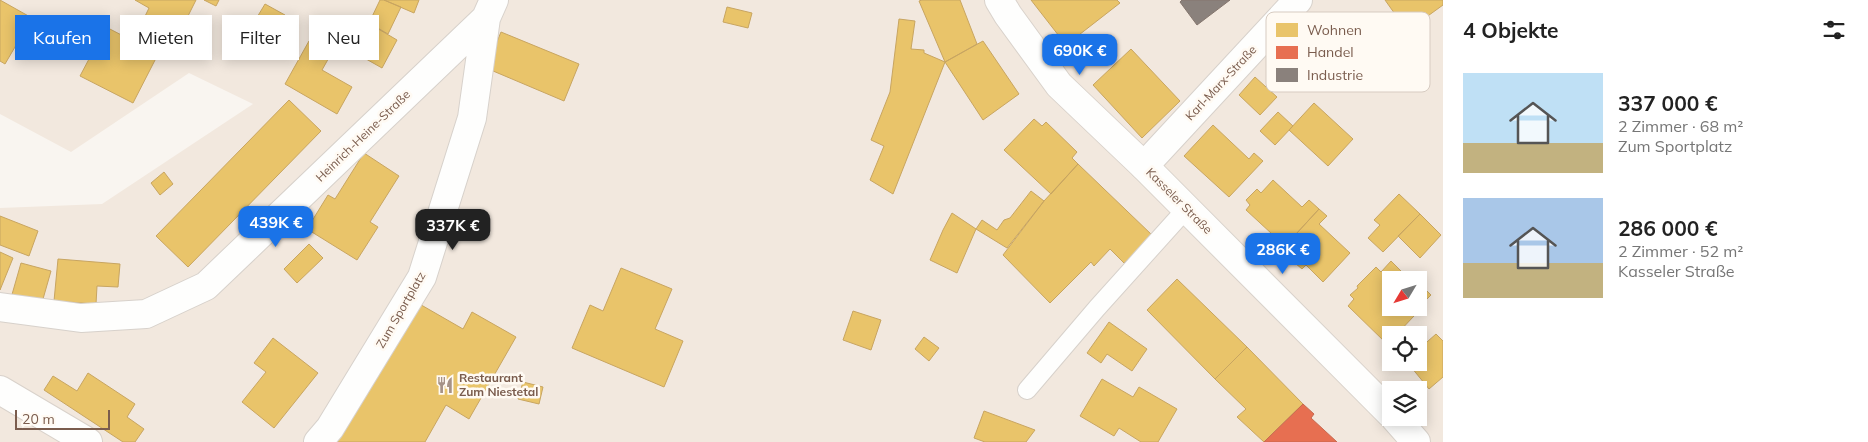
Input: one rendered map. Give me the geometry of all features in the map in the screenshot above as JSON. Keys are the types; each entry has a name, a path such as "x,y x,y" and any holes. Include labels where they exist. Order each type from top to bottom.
{"street":[{"name":"Kasseler Straße","path":"999,0 1059,85 1187,208 1382,405"},
{"name":"Karl-Marx-Straße","path":"1287,12 1298,0"},
{"name":"Heinrich-Heine-Straße","path":"0,308 81,318 146,314 206,286 490,9"},
{"name":"Zum Sportplatz","path":"318,442 330,428 422,277 472,118 490,9"},
{"name":"Karl-Marx-Straße","path":"1144,166 1266,34"},
{"path":"0,390 88,442"},
{"path":"1402,426 1416,442"}],"lane":[{"path":"1027,390 1097,308 1187,208"}],"shaded area":[{"path":"0,0 1443,0 1443,442 0,442 0,208 102,204 253,104 189,73 71,152 0,114"}],"building: Wohnen":[{"path":"0,0 27,15 15,15 15,47 5,64 0,61"},
{"path":"135,0 196,0 188,15 146,15 149,8"},
{"path":"204,0 219,0 216,6"},
{"path":"380,0 401,7 388,34 379,29 379,15 373,15"},
{"path":"384,0 419,0 414,13"},
{"path":"960,0 977,44 945,62 919,1"},
{"path":"1031,0 1117,0 1120,3 1066,45"},
{"path":"1385,0 1443,0 1443,5 1430,14 1430,12 1394,12"},
{"path":"265,4 285,15 258,15"},
{"path":"727,7 752,13 748,28 723,22"},
{"path":"899,19 915,21 911,49 924,50 924,53 945,62 893,194 870,180 884,146 871,140 890,92"},
{"path":"110,29 120,34 120,60 155,60 133,103 80,76 88,60 110,60"},
{"path":"379,29 397,40 382,68 368,60 379,60"},
{"path":"501,32 579,64 564,101 486,68"},
{"path":"309,41 309,60 328,60 322,70 352,87 337,114 285,84"},
{"path":"983,41 1019,94 983,120 945,62"},
{"path":"1131,49 1180,101 1142,138 1093,85"},
{"path":"1255,77 1266,87 1266,92 1272,92 1277,97 1260,115 1239,95"},
{"path":"289,100 321,131 188,267 156,236"},
{"path":"1314,103 1353,139 1328,166 1289,130"},
{"path":"1278,112 1293,126 1275,145 1260,131"},
{"path":"1034,119 1042,126 1046,122 1077,152 1072,158 1078,164 1051,194 1004,150"},
{"path":"1213,125 1249,159 1254,153 1263,161 1229,197 1184,156"},
{"path":"364,153 399,176 370,222 378,227 357,260 307,229 328,195 335,199"},
{"path":"1078,164 1152,235 1124,263 1110,249 1094,266 1091,262 1050,303 1003,255 1044,201"},
{"path":"164,172 173,184 160,195 151,183"},
{"path":"1273,180 1302,207 1309,200 1319,209 1285,246 1246,210 1250,205 1246,200 1257,189 1261,193"},
{"path":"1031,191 1044,201 1007,248 976,229 982,220 997,230 1004,220 1010,218"},
{"path":"1399,194 1420,214 1383,252 1368,238 1380,225 1374,220"},
{"path":"1319,209 1327,216 1319,224 1350,253 1323,282 1306,265 1302,269 1288,257 1292,253 1285,246"},
{"path":"952,213 976,229 957,273 930,260"},
{"path":"1420,214 1441,235 1420,258 1398,236"},
{"path":"0,216 38,231 29,256 0,245"},
{"path":"309,244 323,258 297,283 284,269"},
{"path":"0,252 13,258 0,290"},
{"path":"58,259 120,264 118,287 97,286 96,304 54,301"},
{"path":"1391,261 1401,271 1382,271 1382,316 1414,316 1405,326 1382,326 1382,339 1348,306 1354,299 1350,295 1358,288 1357,286 1376,267 1381,272"},
{"path":"21,263 51,271 41,306 11,298"},
{"path":"621,268 672,289 655,329 683,341 664,387 572,348 590,305 603,311"},
{"path":"1177,279 1247,347 1215,379 1147,310"},
{"path":"416,302 463,329 472,312 516,337 469,419 446,405 425,442 335,442"},
{"path":"853,311 881,320 871,350 843,340"},
{"path":"1109,322 1147,349 1132,371 1107,354 1101,363 1087,353"},
{"path":"1436,334 1443,341 1443,377 1429,389 1427,381 1422,381 1414,371 1427,371 1427,342"},
{"path":"924,337 939,348 929,361 915,349"},
{"path":"273,338 318,373 274,428 242,402 266,372 254,363"},
{"path":"1247,347 1303,404 1264,442 1237,417 1246,409 1215,379"},
{"path":"88,373 135,404 127,417 144,429 135,442 123,442 44,390 53,376 77,391"},
{"path":"1102,379 1133,397 1139,387 1177,409 1158,442 1141,442 1119,428 1114,436 1080,416"},
{"path":"523,382 543,387 539,404 518,399"},
{"path":"984,411 1035,430 1026,442 985,442 974,438"}],"building: Handel":[{"path":"1303,404 1314,414 1311,418 1337,442 1264,442"}],"building: Industrie":[{"path":"1182,0 1230,0 1197,25 1180,2"}],"place":[{"name":"Restaurant Zum Niestetal","path":"445,385"}]}
